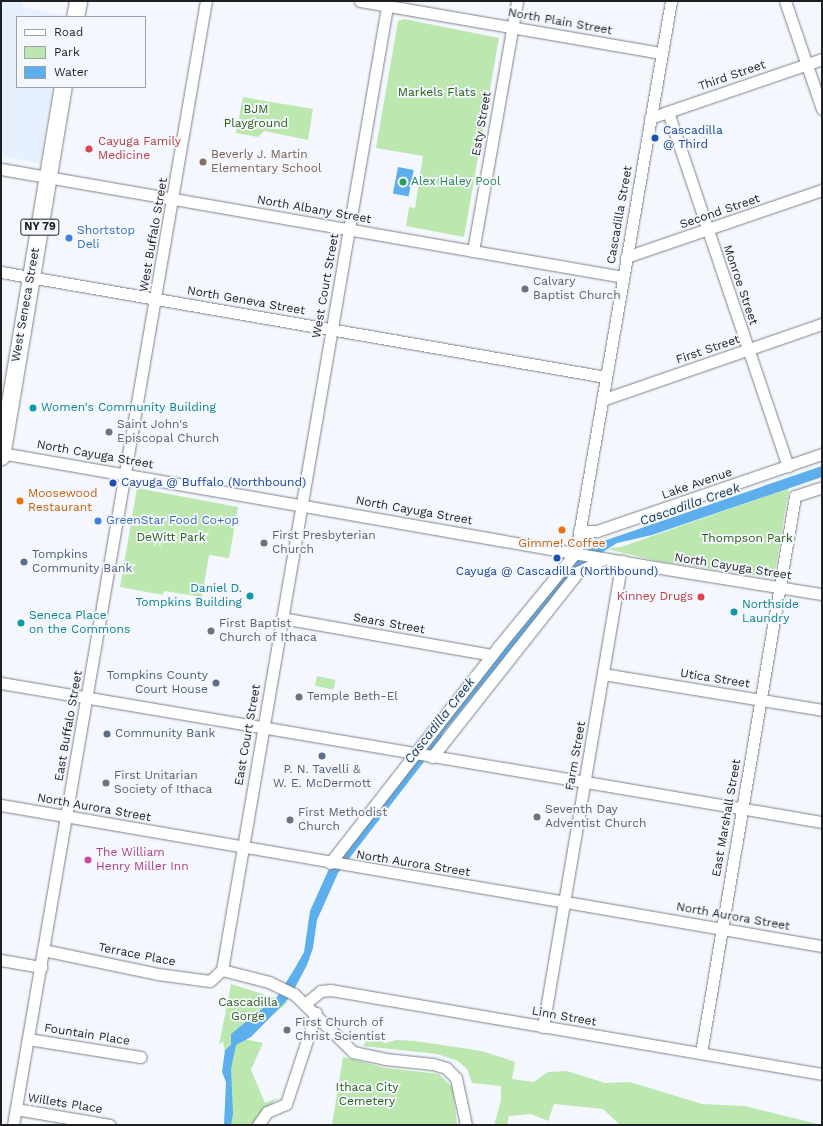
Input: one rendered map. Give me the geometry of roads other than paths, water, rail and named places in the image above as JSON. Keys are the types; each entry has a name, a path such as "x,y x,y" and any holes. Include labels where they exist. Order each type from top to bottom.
{"highway":[{"path":"75,16 78,1"},
{"name":"West Seneca Street","path":"1,454 63,88"}],"street":[{"name":"West Buffalo Street","path":"126,473 206,1"},
{"name":"North Plain Street","path":"360,1 388,3 512,27 661,53"},
{"name":"Esty Street","path":"473,251 517,1"},
{"name":"Cascadilla Street","path":"576,552 671,1"},
{"path":"785,1 822,109"},
{"name":"West Court Street","path":"301,504 388,3"},
{"name":"Third Street","path":"650,118 822,58"},
{"name":"Monroe Street","path":"668,112 788,466"},
{"name":"North Albany Street","path":"1,169 623,277"},
{"name":"Second Street","path":"626,257 822,190"},
{"name":"North Geneva Street","path":"1,272 606,376"},
{"name":"First Street","path":"602,400 822,324"},
{"name":"North Cayuga Street","path":"1,454 126,473 622,561 822,594"},
{"name":"Lake Avenue","path":"580,530 597,532 822,454"},
{"name":"East Buffalo Street","path":"14,1125 126,473"},
{"name":"East Marshall Street","path":"701,1053 795,496 822,487"},
{"name":"East Court Street","path":"222,970 301,504"},
{"path":"330,863 492,655 576,552"},
{"path":"432,757 578,572 605,558"},
{"name":"Farm Street","path":"543,1027 622,561"},
{"name":"Sears Street","path":"282,618 492,655"},
{"name":"Utica Street","path":"603,674 822,710"},
{"path":"1,684 822,822"},
{"name":"North Aurora Street","path":"1,805 243,846 345,866 822,946"},
{"name":"Terrace Place","path":"43,950 158,974 210,981 222,970"},
{"path":"1,960 40,968"},
{"path":"222,970 281,987 294,994 306,1003 353,1052 385,1059 433,1064 446,1068 456,1078 466,1125"},
{"name":"Linn Street","path":"306,1003 321,991 331,990 822,1074"},
{"path":"258,1125 267,1112 286,1104 316,1014"},
{"name":"Fountain Place","path":"28,1039 141,1057"},
{"name":"Willets Place","path":"16,1110 110,1125"}],"water":[{"name":"Alex Haley Pool","path":"398,167 414,170 409,197 393,194"},
{"path":"822,466 822,477 652,535 617,543 576,569 443,733 440,741 338,873 317,920 313,948 307,965 290,997 251,1037 236,1045 231,1069 233,1114 231,1125 224,1125 226,1082 222,1072 225,1050 231,1045 231,1034 277,997 295,968 304,952 310,911 328,871 569,564 595,544"}],"place":[{"name":"Cascadilla @ Third","path":"655,138"},
{"name":"Cayuga Family Medicine","path":"89,149"},
{"name":"Beverly J. Martin Elementary School","path":"203,162"},
{"name":"Alex Haley Pool","path":"403,182"},
{"name":"Shortstop Deli","path":"69,238"},
{"name":"Calvary Baptist Church","path":"525,289"},
{"name":"Women's Community Building","path":"33,408"},
{"name":"Saint John's Episcopal Church","path":"109,432"},
{"name":"Cayuga @ Buffalo (Northbound)","path":"113,483"},
{"name":"Moosewood Restaurant","path":"20,501"},
{"name":"GreenStar Food Co+op","path":"98,521"},
{"name":"Gimme! Coffee","path":"562,530"},
{"name":"First Presbyterian Church","path":"264,543"},
{"name":"Cayuga @ Cascadilla (Northbound)","path":"557,558"},
{"name":"Tompkins Community Bank","path":"24,562"},
{"name":"Daniel D. Tompkins Building","path":"250,596"},
{"name":"Kinney Drugs","path":"701,597"},
{"name":"Northside Laundry","path":"734,612"},
{"name":"Seneca Place on the Commons","path":"21,623"},
{"name":"First Baptist Church of Ithaca","path":"211,631"},
{"name":"Tompkins County Court House","path":"216,683"},
{"name":"Temple Beth-El","path":"299,697"},
{"name":"Community Bank","path":"107,734"},
{"name":"P. N. Tavelli & W. E. McDermott","path":"322,756"},
{"name":"First Unitarian Society of Ithaca","path":"106,783"},
{"name":"Seventh Day Adventist Church","path":"537,817"},
{"name":"First Methodist Church","path":"290,820"},
{"name":"The William Henry Miller Inn","path":"88,860"},
{"name":"First Church of Christ Scientist","path":"287,1030"}],"park label":[{"name":"Markels Flats","path":"437,93"},
{"name":"BJM Playground","path":"256,117"},
{"name":"DeWitt Park","path":"171,538"},
{"name":"Thompson Park","path":"747,539"},
{"name":"Cascadilla Gorge","path":"248,1010"},
{"name":"Ithaca City Cemetery","path":"367,1095"}],"water label":[{"name":"Cascadilla Creek","path":"690,505"},
{"name":"Cascadilla Creek","path":"440,721"}]}
